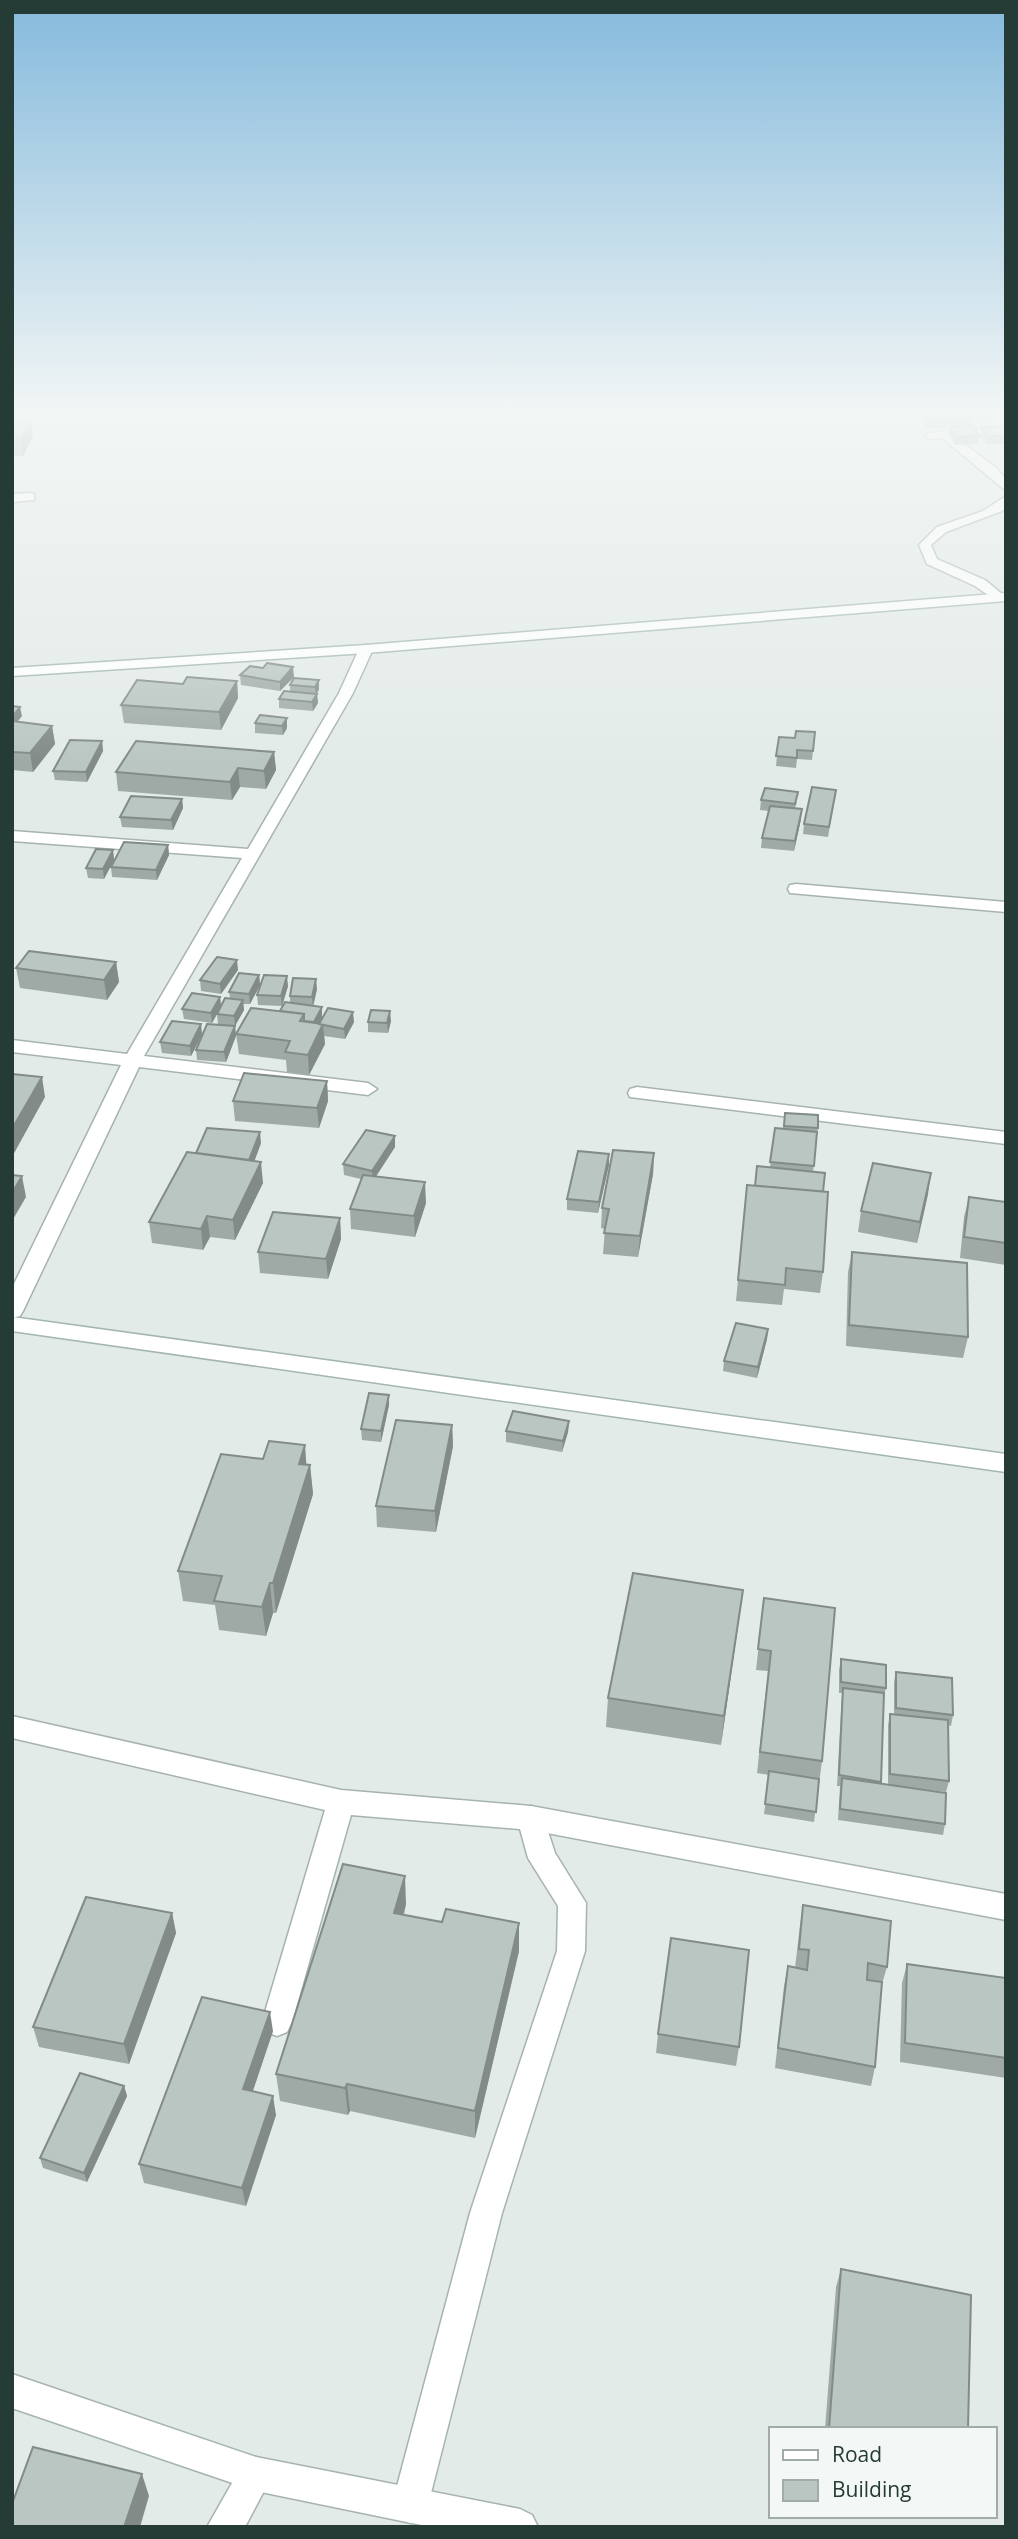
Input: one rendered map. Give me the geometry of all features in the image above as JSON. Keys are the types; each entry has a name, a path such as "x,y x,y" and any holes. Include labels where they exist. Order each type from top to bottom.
{"street":[{"path":"948,527 930,537 925,545 932,561 980,583 1001,597"},
{"path":"12,672 366,649 1001,597"},
{"path":"12,1311 133,1060 346,693 366,649"},
{"path":"12,836 254,854"},
{"path":"796,889 1006,907"},
{"path":"12,1046 368,1089"},
{"path":"637,1093 1006,1139"},
{"path":"12,1324 1006,1463"},
{"path":"12,1727 341,1802 531,1818 1006,1907"},
{"path":"277,2022 341,1802"},
{"path":"410,2505 486,2213 571,1951 572,1903 542,1858 531,1818"},
{"path":"12,2391 256,2473 520,2527"},
{"path":"225,2527 256,2473"}],"building":[{"path":"267,663 293,667 280,682 240,675 250,666 263,668"},
{"path":"187,677 237,681 219,712 121,705 137,680 183,684"},
{"path":"294,678 319,680 315,687 290,685"},
{"path":"284,691 317,694 312,702 279,699"},
{"path":"12,706 20,707 12,717"},
{"path":"260,715 287,718 282,726 255,723"},
{"path":"12,721 52,726 30,753 12,752"},
{"path":"796,731 815,732 813,751 797,750 797,758 776,756 779,737 795,738"},
{"path":"70,740 102,741 86,772 53,771"},
{"path":"136,741 274,752 264,771 238,768 230,782 116,772"},
{"path":"812,787 836,790 829,827 804,824"},
{"path":"765,788 798,792 795,804 761,800"},
{"path":"131,796 182,799 171,820 120,817"},
{"path":"770,806 802,809 795,841 762,838"},
{"path":"124,842 168,845 156,870 111,867"},
{"path":"96,849 113,850 103,869 86,868"},
{"path":"29,951 116,962 104,980 16,968"},
{"path":"217,957 237,960 220,984 200,980"},
{"path":"239,973 259,975 249,994 229,992"},
{"path":"264,975 287,976 281,996 257,995"},
{"path":"293,978 316,979 312,997 290,996"},
{"path":"192,993 220,997 211,1013 182,1009"},
{"path":"225,998 243,1000 234,1016 217,1014"},
{"path":"285,1002 322,1007 314,1022 304,1021 304,1014 280,1011"},
{"path":"251,1008 304,1014 300,1021 323,1024 308,1055 285,1052 290,1041 236,1034"},
{"path":"328,1008 353,1012 344,1029 319,1024"},
{"path":"371,1010 390,1011 387,1023 368,1022"},
{"path":"172,1021 201,1024 190,1046 160,1042"},
{"path":"207,1024 235,1026 224,1052 196,1050"},
{"path":"244,1073 327,1081 317,1108 233,1101"},
{"path":"12,1074 42,1077 12,1129"},
{"path":"785,1113 818,1115 818,1128 784,1126"},
{"path":"207,1128 260,1132 249,1160 196,1153"},
{"path":"775,1128 817,1132 814,1166 770,1162"},
{"path":"366,1130 395,1136 372,1171 343,1164"},
{"path":"613,1150 654,1153 640,1236 604,1233 609,1209 602,1208"},
{"path":"578,1151 609,1154 599,1202 567,1199"},
{"path":"187,1152 261,1162 233,1220 207,1216 201,1229 149,1222"},
{"path":"873,1163 931,1173 920,1222 861,1211"},
{"path":"757,1166 825,1173 823,1192 755,1186"},
{"path":"12,1175 22,1176 12,1193"},
{"path":"363,1175 425,1182 414,1216 350,1209"},
{"path":"747,1185 828,1192 823,1272 786,1268 785,1285 738,1280"},
{"path":"969,1197 1006,1202 1006,1243 964,1237"},
{"path":"273,1212 340,1218 326,1259 258,1252"},
{"path":"852,1252 967,1263 968,1337 849,1325"},
{"path":"736,1323 768,1329 758,1367 724,1361"},
{"path":"369,1393 389,1395 381,1431 361,1429"},
{"path":"513,1411 569,1421 563,1441 506,1431"},
{"path":"396,1420 452,1425 435,1511 376,1506"},
{"path":"269,1441 305,1445 299,1464 310,1465 273,1583 270,1583 262,1607 214,1601 222,1576 178,1571 221,1454 263,1459"},
{"path":"633,1573 743,1590 724,1716 608,1698"},
{"path":"764,1598 835,1608 822,1761 760,1752 771,1651 758,1649"},
{"path":"841,1659 886,1665 886,1688 841,1682"},
{"path":"896,1672 952,1678 953,1715 896,1708"},
{"path":"843,1688 884,1693 881,1782 839,1775"},
{"path":"890,1714 948,1720 949,1781 890,1774"},
{"path":"769,1771 819,1779 816,1812 765,1804"},
{"path":"842,1778 946,1793 945,1824 840,1809"},
{"path":"343,1864 405,1876 394,1913 442,1922 446,1909 519,1923 475,2111 347,2084 345,2088 276,2074"},
{"path":"86,1897 172,1913 124,2044 33,2027"},
{"path":"803,1905 891,1921 887,1967 868,1963 867,1980 882,1982 875,2067 778,2048 788,1966 807,1970 809,1950 799,1949"},
{"path":"671,1938 749,1950 739,2047 658,2034"},
{"path":"907,1964 1006,1978 1006,2058 905,2043"},
{"path":"202,1997 270,2012 243,2089 273,2096 242,2188 139,2164"},
{"path":"80,2073 124,2086 84,2173 40,2158"},
{"path":"841,2269 971,2295 968,2427 829,2427"},
{"path":"33,2447 142,2474 124,2527 12,2527 12,2504"}]}
